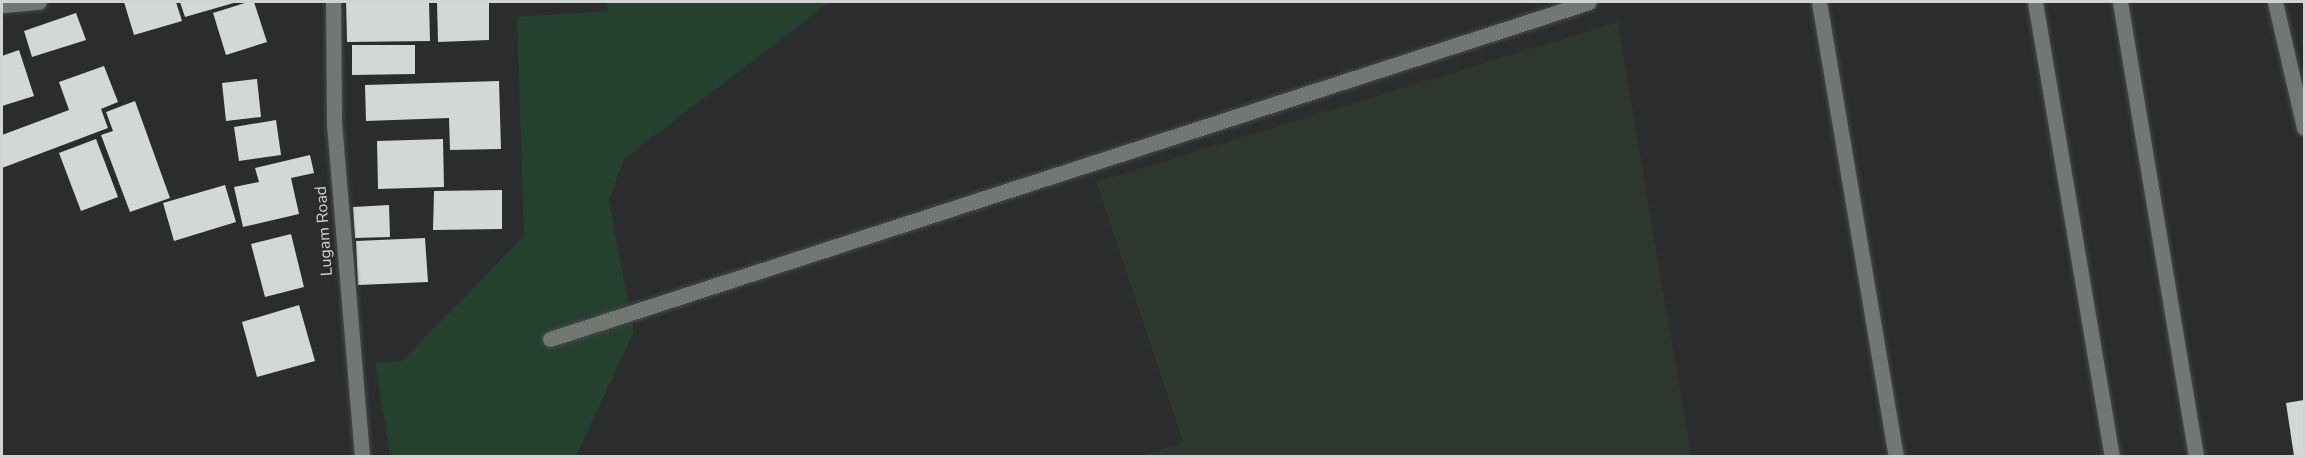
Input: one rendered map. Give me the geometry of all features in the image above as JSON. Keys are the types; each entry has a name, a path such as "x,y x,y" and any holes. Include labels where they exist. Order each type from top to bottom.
{"street":[{"path":"2,5 39,2"},
{"name":"Lugam Road","path":"333,2 334,123 353,396 362,456"},
{"path":"550,339 1589,2"},
{"path":"1819,2 1896,456"},
{"path":"2035,2 2112,456"},
{"path":"2120,2 2196,456"},
{"path":"2276,2 2304,128"}],"shaded area":[{"path":"1618,22 1691,456 1143,456 1183,442 1096,182"}],"green space":[{"path":"607,2 830,2 624,159 609,200 634,332 576,456 390,456 375,363 402,361 524,236 517,17 607,11"}],"building":[{"path":"124,2 176,2 182,21 134,35"},
{"path":"180,2 237,2 185,17"},
{"path":"254,2 267,42 226,55 213,13"},
{"path":"346,2 429,2 430,41 347,42"},
{"path":"437,2 489,2 489,40 438,42"},
{"path":"76,13 86,40 32,57 24,31"},
{"path":"352,45 415,45 415,74 352,75"},
{"path":"19,50 34,96 2,106 2,56"},
{"path":"104,66 118,102 101,109 108,128 2,168 2,135 69,110 59,82"},
{"path":"257,79 261,117 226,121 222,83"},
{"path":"499,81 501,149 450,150 449,118 366,121 365,85"},
{"path":"135,101 170,198 130,212 101,135 113,131 106,112"},
{"path":"276,120 281,155 239,161 234,127"},
{"path":"96,139 118,197 81,211 59,153"},
{"path":"443,139 444,187 378,189 377,141"},
{"path":"310,155 314,173 291,178 299,214 243,227 234,187 259,182 255,168"},
{"path":"225,185 236,222 174,241 163,203"},
{"path":"502,190 502,229 433,230 434,191"},
{"path":"389,205 390,237 355,238 353,207"},
{"path":"291,234 304,287 265,297 251,244"},
{"path":"425,238 428,282 358,285 356,241"},
{"path":"299,305 315,361 257,377 242,322"},
{"path":"2304,400 2304,456 2294,456 2286,403"}]}
